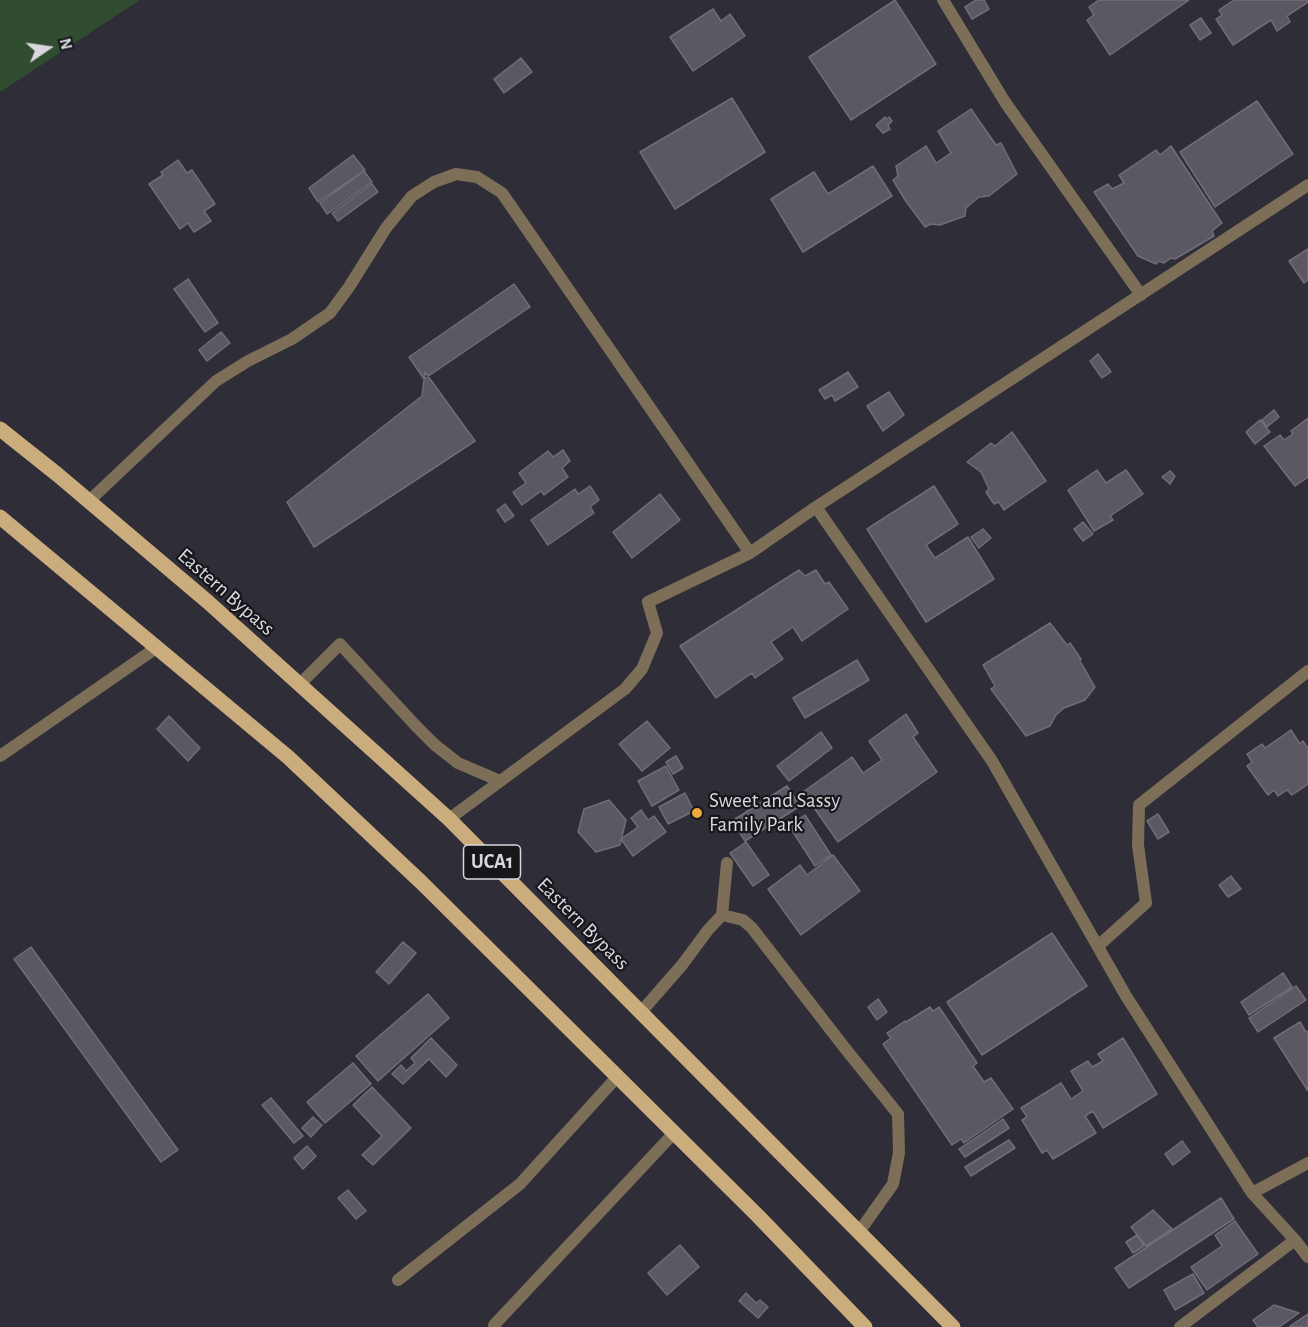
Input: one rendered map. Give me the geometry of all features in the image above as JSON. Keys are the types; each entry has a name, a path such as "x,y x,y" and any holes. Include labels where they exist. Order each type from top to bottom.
{"main road":[{"name":"Eastern Bypass","path":"0,429 208,602 449,819 953,1327"},
{"path":"0,517 288,757 423,883 758,1216 865,1327"}],"street":[{"path":"943,0 1005,102 1141,295"},
{"path":"89,501 216,381 248,361 292,339 330,313 350,287 387,228 412,196 434,182 456,174 477,177 502,193 750,553"},
{"path":"449,819 625,689 642,669 657,633 648,602 750,553 816,507 1308,186"},
{"path":"816,507 992,761 1126,996 1252,1193 1308,1257"},
{"path":"300,684 340,644 435,745 458,763 500,781"},
{"path":"0,756 156,648"},
{"path":"1098,946 1146,903 1138,845 1139,805 1308,671"},
{"path":"641,1012 722,915 728,863"},
{"path":"722,915 743,920 752,927 898,1114 899,1153 893,1184 859,1232"},
{"path":"398,1280 520,1184 617,1077"},
{"path":"494,1325 674,1133"},
{"path":"1252,1193 1308,1163"},
{"path":"1180,1327 1294,1240"}],"green space":[{"path":"0,0 140,0 0,92"}],"building":[{"path":"895,0 936,64 851,120 809,57"},
{"path":"976,0 984,0 989,9 972,19 965,7"},
{"path":"1099,0 1189,0 1110,55 1087,20 1094,15 1089,7"},
{"path":"1234,0 1308,0 1308,2 1287,16 1290,22 1277,31 1271,20 1233,45 1216,19 1222,15 1219,10"},
{"path":"713,9 721,21 730,14 745,36 693,71 670,37"},
{"path":"1201,18 1211,33 1200,40 1190,25"},
{"path":"521,58 532,72 504,93 494,79"},
{"path":"732,98 765,152 675,209 640,152"},
{"path":"1257,101 1293,154 1215,207 1180,152"},
{"path":"971,109 996,145 1001,143 1017,174 989,196 979,197 966,208 965,216 940,225 931,224 925,227 893,180 898,176 896,166 926,146 936,163 951,153 938,131"},
{"path":"885,117 886,119 889,117 892,121 888,125 890,129 883,133 876,125"},
{"path":"1171,146 1222,223 1212,231 1214,236 1175,259 1171,258 1164,263 1159,261 1156,264 1138,256 1094,192 1108,184 1112,189 1124,183 1119,175 1156,150 1160,155"},
{"path":"353,155 365,170 318,202 309,188"},
{"path":"178,160 187,173 192,170 215,204 204,211 211,221 194,232 188,223 180,229 149,184 163,175 161,172"},
{"path":"873,166 892,196 803,252 771,199 814,172 828,194"},
{"path":"364,171 372,182 327,214 320,203"},
{"path":"372,184 378,192 338,221 332,213"},
{"path":"1308,249 1308,280 1304,283 1289,261"},
{"path":"188,279 218,323 205,332 174,289"},
{"path":"514,284 530,307 424,379 409,357"},
{"path":"221,332 230,343 207,361 199,350"},
{"path":"1098,354 1111,372 1102,378 1090,361"},
{"path":"425,372 475,441 314,547 287,502 422,396"},
{"path":"848,372 858,387 835,401 832,395 825,399 819,390"},
{"path":"889,392 904,415 883,431 867,406"},
{"path":"1274,410 1279,417 1267,427 1262,420"},
{"path":"1308,418 1308,477 1295,486 1264,446 1280,435 1284,440 1293,434 1291,431"},
{"path":"1260,420 1270,432 1255,444 1246,432"},
{"path":"1012,432 1046,481 1004,510 999,502 994,504 986,492 989,489 981,472 967,462 991,443 995,446"},
{"path":"563,450 570,461 562,468 568,477 544,495 541,491 522,505 513,492 526,483 519,473 548,451 553,457"},
{"path":"1097,470 1106,483 1126,470 1143,494 1110,516 1113,520 1094,531 1068,490"},
{"path":"1170,471 1175,476 1170,484 1162,477"},
{"path":"590,486 599,500 590,507 594,513 548,545 531,520 575,489 578,494"},
{"path":"934,486 958,524 926,545 935,558 968,537 994,579 926,622 867,529"},
{"path":"660,494 680,520 632,558 613,532"},
{"path":"505,504 514,516 505,522 497,510"},
{"path":"1083,522 1093,534 1083,541 1074,529"},
{"path":"983,529 991,538 979,548 971,537"},
{"path":"799,570 805,576 816,570 825,584 829,582 848,609 802,641 793,627 771,642 783,659 755,678 752,673 716,698 680,646"},
{"path":"1050,623 1067,645 1070,643 1095,687 1085,700 1064,708 1056,715 1050,726 1026,736 991,689 995,686 983,665"},
{"path":"857,660 869,680 805,718 793,698"},
{"path":"906,714 918,733 913,737 937,772 838,842 803,792 852,757 863,773 882,760 869,741"},
{"path":"169,716 200,748 188,761 157,729"},
{"path":"647,721 670,748 642,771 619,744"},
{"path":"1291,730 1300,744 1303,741 1308,748 1308,784 1292,795 1287,790 1278,796 1274,790 1268,795 1247,766 1252,762 1247,754 1262,744 1265,748"},
{"path":"821,732 832,748 789,781 777,766"},
{"path":"676,756 683,768 673,774 666,762"},
{"path":"666,766 679,790 652,806 638,781"},
{"path":"787,786 800,806 745,841 732,821"},
{"path":"685,793 694,811 668,824 659,807"},
{"path":"609,800 626,820 620,845 596,852 578,832 584,809"},
{"path":"641,810 648,820 654,816 666,832 633,856 621,839 638,827 631,818"},
{"path":"1158,814 1169,832 1158,839 1147,821"},
{"path":"805,815 831,855 815,866 789,826"},
{"path":"746,842 769,875 753,886 730,853"},
{"path":"833,855 860,891 801,935 768,889 800,865 807,875"},
{"path":"1231,876 1241,889 1228,897 1219,885"},
{"path":"1052,933 1087,986 982,1055 947,1002"},
{"path":"403,942 416,953 389,984 376,972"},
{"path":"31,947 178,1150 161,1162 14,959"},
{"path":"1283,973 1292,987 1249,1015 1241,1002"},
{"path":"1296,986 1306,1000 1258,1032 1249,1018"},
{"path":"428,994 449,1018 378,1081 356,1056"},
{"path":"878,999 887,1012 877,1020 868,1007"},
{"path":"930,1007 933,1011 939,1007 977,1063 973,1066 984,1082 991,1078 1013,1109 964,1143 961,1139 952,1145 883,1044 891,1038 887,1033"},
{"path":"1300,1022 1306,1032 1308,1031 1308,1091 1274,1038"},
{"path":"431,1038 457,1065 446,1077 429,1059 403,1084 392,1074 401,1065 406,1071 415,1063 411,1058"},
{"path":"1123,1038 1157,1094 1103,1128 1093,1111 1085,1116 1096,1133 1053,1159 1047,1150 1042,1153 1022,1120 1027,1117 1021,1108 1061,1083 1071,1099 1083,1091 1071,1071 1088,1061 1092,1067 1103,1061 1098,1054"},
{"path":"353,1063 371,1084 325,1123 307,1102"},
{"path":"372,1087 411,1128 373,1165 362,1155 382,1136 353,1105"},
{"path":"271,1098 303,1136 294,1143 262,1105"},
{"path":"313,1117 322,1125 311,1137 302,1128"},
{"path":"1003,1119 1009,1128 965,1157 959,1149"},
{"path":"1009,1140 1015,1148 971,1176 965,1167"},
{"path":"1182,1141 1190,1152 1173,1165 1165,1154"},
{"path":"307,1146 316,1156 303,1169 294,1158"},
{"path":"348,1190 366,1211 356,1219 338,1198"},
{"path":"1221,1198 1234,1219 1129,1288 1115,1268"},
{"path":"1153,1210 1172,1229 1146,1246 1131,1227"},
{"path":"1235,1221 1258,1254 1207,1290 1191,1267 1222,1246 1215,1235"},
{"path":"1137,1235 1144,1246 1133,1253 1126,1242"},
{"path":"680,1245 699,1267 667,1295 648,1273"},
{"path":"1193,1274 1204,1293 1175,1310 1164,1290"},
{"path":"746,1293 756,1303 760,1300 768,1307 758,1318 739,1301"},
{"path":"1274,1305 1299,1313 1279,1327 1258,1327 1253,1320"},
{"path":"1308,1314 1308,1327 1290,1327 1290,1326"}],"place":[{"name":"Sweet and Sassy Family Park","path":"697,813"}]}
